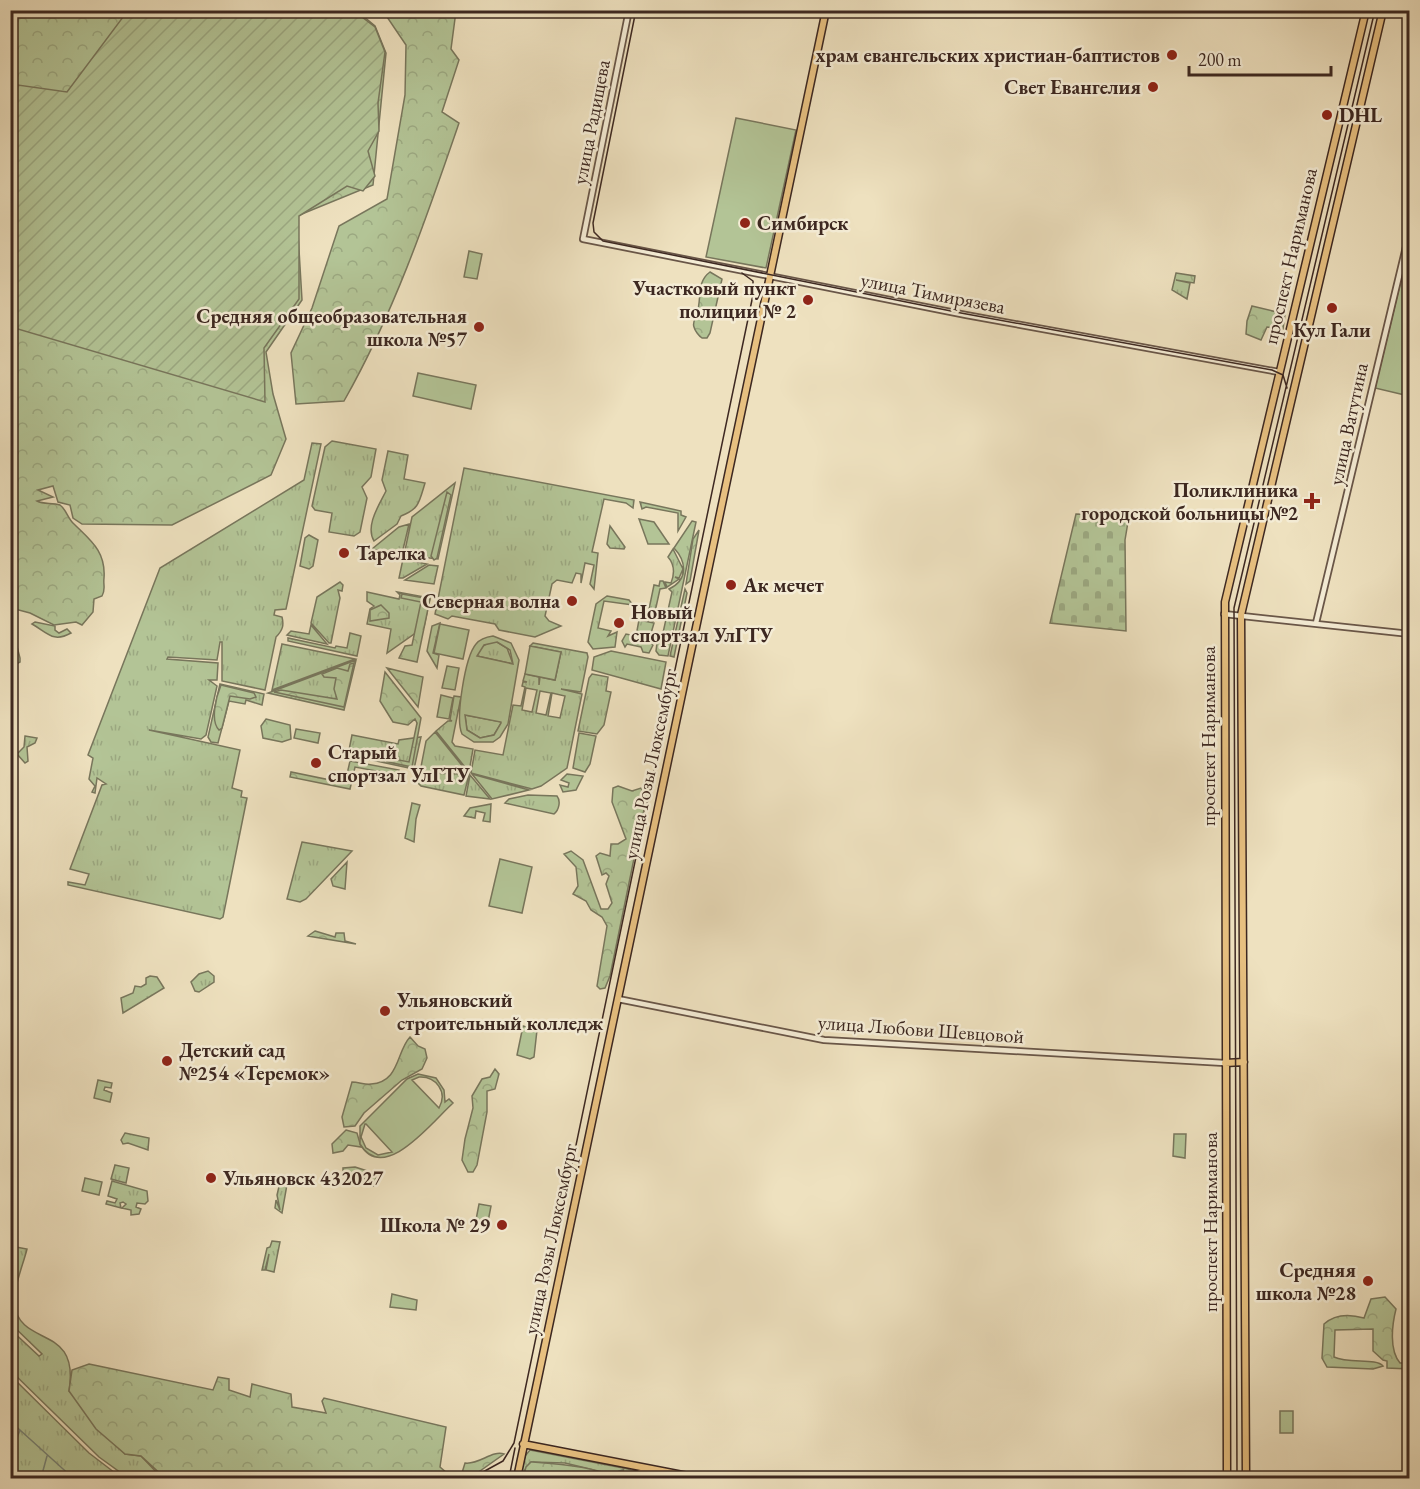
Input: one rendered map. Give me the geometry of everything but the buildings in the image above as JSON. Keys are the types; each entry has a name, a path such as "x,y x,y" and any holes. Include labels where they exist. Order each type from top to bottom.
{"main road":[{"name":"улица Розы Люксембург","path":"516,1479 826,10"},
{"name":"проспект Нариманова","path":"1227,1479 1224,614 1279,372 1366,10"},
{"name":"проспект Нариманова","path":"1246,1479 1241,615 1383,10"},
{"path":"1225,1063 1244,1062"},
{"path":"524,1444 698,1479"},
{"path":"627,1479 651,1469"}],"street":[{"name":"улица Радищева","path":"583,240 629,10"},
{"name":"улица Ватутина","path":"1316,623 1410,230"},
{"name":"улица Тимирязева","path":"583,240 768,277 1279,372"},
{"path":"1224,614 1410,634"},
{"name":"улица Любови Шевцовой","path":"618,999 824,1040 1225,1063"}],"green space":[{"path":"10,11 357,11 375,26 386,53 373,185 297,216 302,300 266,352 273,394 286,439 271,475 172,525 82,524 73,518 70,505 58,502 53,486 38,490 53,497 37,501 60,505 100,553 104,569 103,594 94,599 93,612 82,625 76,622 54,625 30,613 11,608"},
{"path":"139,11 354,11 375,27 385,52 378,103 379,131 368,151 375,176 363,191 347,186 299,216 299,299 264,348 265,402 11,327 11,84 67,92 123,17"},
{"path":"383,11 456,11 451,49 459,60 442,112 459,123 394,300 344,401 296,404 291,353 312,308 339,226 387,199 405,95 406,45"},
{"name":"Симбирск","path":"736,118 796,130 766,268 706,257"},
{"path":"469,251 482,254 477,279 464,277"},
{"path":"1408,251 1410,251 1409,396 1375,388"},
{"path":"710,272 722,279 710,333 707,338 702,338 695,330 693,323 701,286"},
{"path":"1176,273 1195,276 1194,283 1176,280 1190,283 1187,299 1172,290"},
{"path":"1252,306 1285,314 1283,329 1267,327 1261,340 1246,334"},
{"path":"418,373 476,385 471,409 413,396"},
{"path":"332,441 376,449 371,477 362,487 367,498 360,532 354,536 329,532 332,513 315,510 312,506 325,447"},
{"path":"312,443 321,444 286,609 275,610 274,615 282,617 283,625 276,637 265,690 222,681 222,642 220,642 217,660 168,657 167,659 218,663 217,680 209,680 217,686 206,735 201,739 149,730 240,750 232,788 242,791 241,797 247,798 223,917 220,919 68,885 68,882 85,885 89,874 70,869 102,785 106,784 97,778 95,793 92,792 95,786 89,779 93,758 88,755 160,568 304,480"},
{"path":"388,451 408,455 404,479 425,483 415,508 401,516 397,524 374,541 372,522 386,491 382,480"},
{"path":"464,468 634,500 633,508 626,503 604,499 592,552 598,553 594,589 590,584 594,565 585,563 581,583 581,574 576,573 572,583 557,580 552,584 545,616 549,621 561,626 535,637 499,630 495,624 452,616 448,619 435,614"},
{"path":"455,483 438,559 404,555 412,517"},
{"path":"447,492 451,495 437,558 434,560 431,556"},
{"path":"640,502 681,511 681,515 686,517 678,531 678,513 646,507 642,509"},
{"path":"1076,514 1129,516 1125,540 1126,631 1050,623"},
{"path":"639,519 654,522 669,544 648,544"},
{"path":"692,521 696,522 668,656 659,655 656,651 657,643 661,642 672,592 669,589 680,581 684,570 681,559 674,548"},
{"path":"409,524 402,554 372,549 399,527"},
{"path":"610,526 625,547 624,549 610,548 607,544"},
{"path":"699,530 690,581 686,584 693,539"},
{"path":"309,535 318,540 313,566 309,569 300,566 305,538"},
{"path":"673,549 683,569 679,578 675,577 679,579 667,587 665,582 671,583 673,576 674,569 668,557"},
{"path":"403,559 427,564 399,578"},
{"path":"429,565 438,566 434,584 405,580"},
{"path":"660,581 663,581 666,588 660,589 653,621 639,618 647,619 654,585 659,586"},
{"path":"340,582 343,585 342,591 338,590 340,598 331,643 329,643 311,623 317,597"},
{"path":"685,589 687,593 674,657 670,656"},
{"path":"367,592 399,599 400,595 397,592 430,598 424,627 387,653 391,629 367,624 370,609 374,606 367,601"},
{"path":"402,594 430,599 417,662 399,658 405,646 412,645 421,602 401,598"},
{"path":"607,596 629,600 633,605 604,601 598,628 611,631 608,636 617,632 615,647 593,649 588,642 596,604"},
{"path":"381,605 389,613 389,618 370,621 370,610"},
{"path":"10,619 20,658 20,662 11,667"},
{"path":"639,620 654,623 649,640 653,645 649,653 643,652 641,647 627,644 625,647 622,641 626,634 636,636"},
{"path":"35,622 55,626 55,630 59,633 67,629 71,633 55,637 32,624"},
{"path":"440,623 433,653 439,655 437,668 427,651 432,626"},
{"path":"440,624 469,630 463,659 434,653"},
{"path":"311,625 327,644 287,635 291,631 309,634"},
{"path":"350,633 361,636 357,656 288,641 288,638 335,648 336,646 347,648"},
{"path":"493,636 511,643 519,660 508,724 500,737 493,742 474,742 462,734 460,726 462,688 468,661 476,644 483,638","holes":["497,642 510,650 513,664 477,656 484,645","465,715 501,722 501,723 494,735 480,738 467,730"]},
{"path":"490,642 497,642 507,648 513,664 477,656 481,647"},
{"path":"533,643 587,653 588,657 581,692 561,689 582,694 567,768 541,786 532,789 471,773 475,750 503,755 513,705 521,706 525,687 522,686 523,682 527,682 523,681 525,674 539,677 539,685 540,677 555,680 561,652 530,646","holes":["526,688 537,690 532,712 522,710","540,691 551,693 546,715 536,713","552,693 565,696 560,718 548,716"]},
{"path":"282,644 355,659 272,690"},
{"path":"530,646 561,652 555,680 525,674"},
{"path":"611,651 666,662 661,689 592,670 594,657"},
{"path":"356,660 344,710 268,693"},
{"path":"354,663 344,707 274,692 281,690 337,699 334,689 336,678 324,677 322,674 337,668 348,671 350,664"},
{"path":"447,666 459,668 455,690 442,688"},
{"path":"387,668 423,677 418,707"},
{"path":"385,672 421,718 412,767 350,754 351,751 409,762 417,723 415,719 408,725 393,722 380,701"},
{"path":"592,674 608,677 606,691 611,692 604,725 597,734 578,731 589,678"},
{"path":"220,684 264,694 262,705 246,700 245,704 229,701 218,743 211,742 208,737"},
{"path":"221,685 254,693 256,697 250,699 230,696 222,728 219,730 214,715"},
{"path":"441,695 453,698 449,719 437,717"},
{"path":"454,696 461,697 452,742 455,746 473,749 469,772 436,731 448,721 452,721 450,720"},
{"path":"465,715 502,722 494,735 480,738 467,730"},
{"path":"266,719 290,725 291,739 282,742 263,738 261,726"},
{"path":"296,729 320,733 318,743 294,738"},
{"path":"435,732 468,773 420,772 426,741"},
{"path":"579,733 596,736 590,764 585,772 573,768"},
{"path":"352,735 398,744 399,740 421,737 414,769 348,755"},
{"path":"25,736 37,738 35,743 27,747 28,761 25,763 17,754 24,747"},
{"path":"350,761 399,770 398,775 355,767 350,789 290,777 291,772 345,783"},
{"path":"418,773 469,774 464,795 421,786 417,782"},
{"path":"472,774 529,790 492,799"},
{"path":"567,774 583,776 576,790 563,792 560,785 568,787 569,783 561,780"},
{"path":"470,775 490,799 466,796"},
{"path":"618,786 632,791 641,788 647,795 610,976 605,988 600,989 597,986 607,926 602,917 591,910 586,901 573,894 578,886 576,867 564,854 571,851 583,860 601,909 608,909 612,903 606,884 609,876 606,873 602,875 596,856 600,853 610,856 611,844 618,844 626,839 612,802 613,788"},
{"path":"528,795 557,796 559,803 557,810 554,814 505,803 509,799"},
{"path":"412,803 420,805 414,842 405,838"},
{"path":"491,804 490,822 483,821 485,813 476,811 475,818 464,816 470,808"},
{"path":"302,842 352,851 306,899 300,902 287,899"},
{"path":"500,859 532,867 522,913 489,906"},
{"path":"347,862 345,889 333,886 331,879"},
{"path":"315,931 335,937 336,933 344,933 345,941 356,944 308,936"},
{"path":"208,971 214,976 214,982 199,992 195,991 191,982 199,974"},
{"path":"157,977 164,988 123,1013 121,998 133,993 135,986 141,987 146,984 146,978"},
{"path":"523,1026 537,1030 534,1057 530,1059 517,1055"},
{"path":"410,1037 418,1046 425,1049 427,1058 422,1069 402,1080 364,1113 355,1126 344,1127 342,1117 352,1082 371,1084 387,1078"},
{"path":"495,1069 499,1074 495,1089 487,1091 487,1112 477,1165 473,1172 468,1172 462,1160 473,1108 472,1096 482,1079 490,1077"},
{"path":"418,1074 436,1078 444,1090 445,1102 449,1099 453,1103 408,1146 395,1154 382,1157 370,1155 360,1144 360,1126 407,1079","holes":["419,1077 431,1079 439,1086 442,1096 439,1108 412,1080","366,1124 392,1152 378,1155 366,1148 361,1137"]},
{"path":"98,1080 112,1083 111,1088 105,1087 104,1090 112,1093 110,1102 94,1098"},
{"path":"346,1130 357,1133 361,1147 348,1145 343,1151 333,1153 332,1144"},
{"path":"125,1133 149,1138 148,1150 128,1143 123,1144 121,1140"},
{"path":"1174,1134 1186,1134 1185,1158 1173,1156"},
{"path":"115,1165 129,1168 126,1183 111,1179"},
{"path":"355,1167 377,1174 374,1186 369,1185 363,1177 343,1173 343,1168"},
{"path":"85,1178 102,1182 99,1195 82,1191"},
{"path":"281,1178 288,1179 282,1213 275,1208 276,1200 280,1210 277,1195"},
{"path":"112,1181 147,1191 148,1201 145,1204 137,1203 136,1207 141,1209 139,1214 131,1215 131,1210 122,1208 126,1204 123,1202 120,1203 121,1208 106,1204 107,1201 115,1203 117,1199 108,1196"},
{"path":"479,1204 491,1206 487,1227 475,1225"},
{"path":"11,1241 16,1247 27,1249 14,1299 19,1318 27,1327 58,1345 66,1355 70,1370 69,1391 125,1454 141,1456 162,1478 11,1477 11,1376 89,1453 119,1476 121,1473 99,1457 11,1371 10,1329 39,1356 42,1354 11,1324"},
{"path":"272,1241 280,1242 274,1272 266,1270 269,1254 265,1270 262,1270 267,1248 270,1247"},
{"path":"392,1294 417,1300 416,1310 390,1307"},
{"path":"1385,1297 1396,1309 1393,1330 1394,1351 1400,1363 1409,1363 1409,1369 1387,1368 1387,1361 1373,1351 1373,1329 1335,1330 1334,1357 1374,1362 1383,1366 1373,1369 1327,1367 1322,1358 1324,1324 1333,1318 1343,1316 1364,1318 1371,1299"},
{"path":"89,1364 213,1390 218,1377 229,1379 229,1390 250,1397 252,1384 291,1394 292,1407 326,1413 322,1401 324,1398 446,1427 440,1467 447,1473 461,1476 465,1463 475,1462 499,1453 504,1454 470,1478 165,1478 141,1456 125,1454 96,1429 69,1391 72,1370"},
{"path":"1280,1411 1293,1411 1293,1433 1280,1433"},
{"path":"530,1450 623,1468 623,1471 624,1468 635,1471 613,1478 603,1478 605,1476 602,1472 565,1463 531,1462 524,1471 523,1478 520,1478 525,1456"},
{"path":"531,1462 582,1467 605,1476 601,1478 523,1478 526,1467"}],"waterway":[{"path":"10,1421 73,1478"},
{"path":"10,1457 20,1430"},
{"path":"41,1478 47,1456"},
{"path":"602,1478 622,1470"}],"tram line":[{"path":"636,10 593,223 594,232 603,241 961,313 1272,370 1283,375 1287,388"},
{"path":"1237,1478 1234,608 1375,10"},
{"path":"472,1478 503,1461 514,1443 753,295 753,281 742,273"},
{"path":"509,1478 515,1448"}],"place":[{"name":"храм евангельских христиан-баптистов","path":"1172,55"},
{"name":"Свет Евангелия","path":"1153,87"},
{"name":"DHL","path":"1327,115"},
{"name":"Симбирск","path":"745,223"},
{"name":"Участковый пункт полиции № 2","path":"808,300"},
{"name":"Кул Гали","path":"1332,308"},
{"name":"Средняя общеобразовательная школа №57","path":"479,327"},
{"name":"Поликлиника городской больницы №2","path":"1312,501"},
{"name":"Тарелка","path":"344,553"},
{"name":"Ак мечет","path":"731,585"},
{"name":"Северная волна","path":"572,601"},
{"name":"Новый спортзал УлГТУ","path":"619,623"},
{"name":"Старый спортзал УлГТУ","path":"316,763"},
{"name":"Ульяновский строительный колледж","path":"385,1011"},
{"name":"Детский сад №254 «Теремок»","path":"167,1061"},
{"name":"Ульяновск 432027","path":"211,1178"},
{"name":"Школа № 29","path":"502,1225"},
{"name":"Средняя школа №28","path":"1368,1281"}]}
